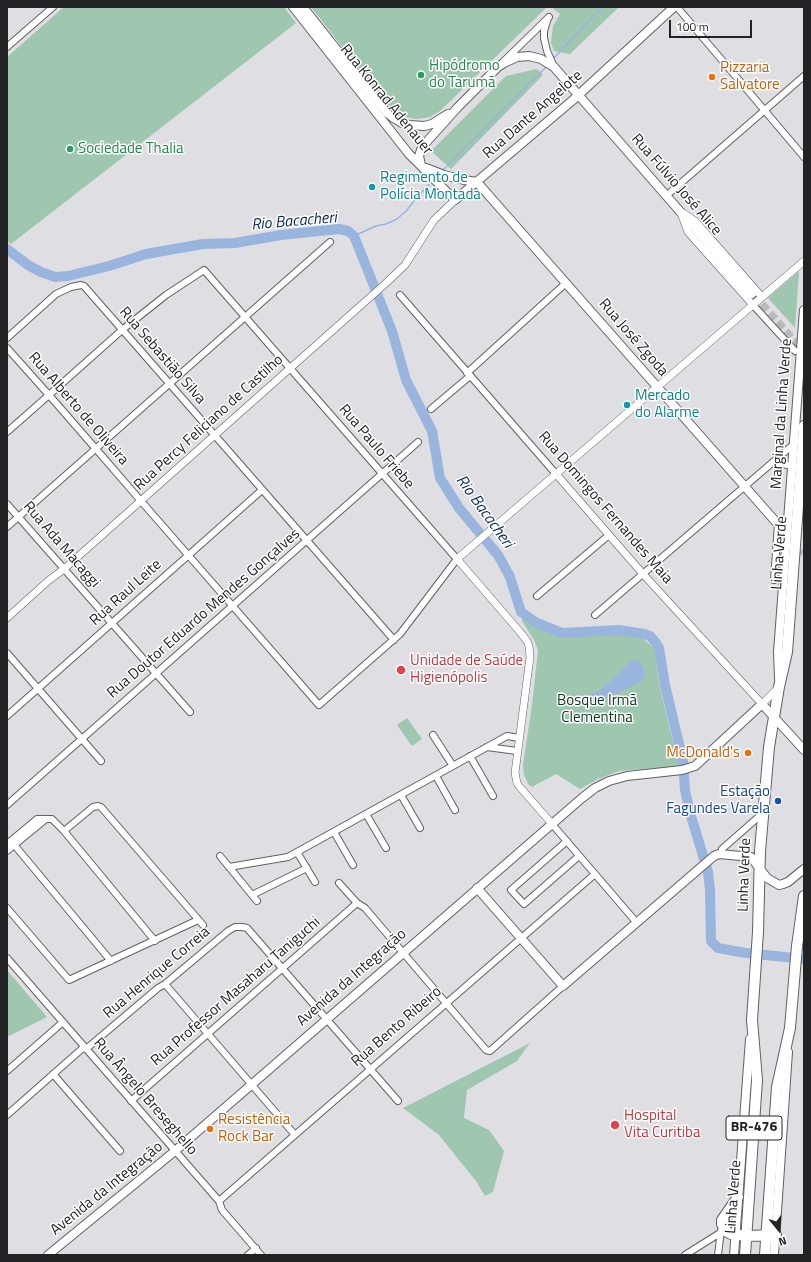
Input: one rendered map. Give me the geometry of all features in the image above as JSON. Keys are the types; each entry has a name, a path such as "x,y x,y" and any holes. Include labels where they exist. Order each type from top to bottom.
{"highway":[{"name":"Linha Verde","path":"745,1255 757,1080 752,1020 763,813 774,717 787,652 804,426"},
{"name":"BR-476","path":"765,1255 771,1235 777,1087 790,1028 797,946 804,896"},
{"path":"738,1197 725,1216 721,1228 735,1235 771,1235"}],"main road":[{"name":"Rua Konrad Adenauer","path":"293,7 409,154 432,173 477,182"},
{"name":"Rua Konrad Adenauer","path":"304,7 387,113 397,121 410,126 424,126 441,119 457,108"},
{"name":"Rua Dante Angelote","path":"455,200 578,95 674,7"},
{"path":"422,166 419,156 422,147 457,108 498,67 511,59 523,56 547,59"},
{"name":"Rua Fúlvio José Alice","path":"547,59 752,294"},
{"path":"432,173 438,182 455,200"},
{"name":"Rua José Zgoda","path":"477,182 780,527"},
{"name":"Marginal da Linha Verde","path":"779,687 778,652 804,310"},
{"name":"Rua Domingos Fernandes Maia","path":"762,704 804,750"},
{"name":"Avenida da Integração","path":"48,1255 175,1151 589,792 602,784 627,776 678,770 695,766 762,704"},
{"path":"478,888 563,986 714,856 719,854 748,856 753,859 771,880 781,885 791,880 804,869"},
{"path":"734,1255 752,1020"},
{"path":"771,1235 774,1255"}],"street":[{"path":"7,47 53,7"},
{"path":"677,7 804,157"},
{"path":"498,67 549,17 546,24 544,38 547,59"},
{"path":"666,196 804,76"},
{"name":"Rua Dante Angelote","path":"385,284 405,265 434,220 455,200"},
{"path":"680,211 696,222 762,297"},
{"path":"680,211 688,232 795,351"},
{"path":"7,528 330,242"},
{"path":"394,640 405,628 457,559 804,261"},
{"name":"Rua Paulo Friebe","path":"122,330 166,295 204,270 527,641 530,657 519,738"},
{"path":"431,409 566,283"},
{"name":"Rua Percy Feliciano de Castilho","path":"7,618 215,436 385,284"},
{"name":"Rua Sebastião Silva","path":"7,338 60,291 76,286 84,286 394,640"},
{"name":"Rua Domingos Fernandes Maia","path":"400,295 643,574 762,704"},
{"path":"7,432 122,330"},
{"name":"Rua Alberto de Oliveira","path":"7,348 318,705 394,640"},
{"name":"Rua Doutor Eduardo Mendes Gonçalves","path":"7,804 418,442"},
{"path":"595,615 794,444"},
{"path":"773,462 792,466"},
{"name":"Rua Raul Leite","path":"7,716 262,490"},
{"name":"Rua Ada Macaggi","path":"7,504 190,712"},
{"path":"774,580 780,527"},
{"path":"537,596 609,535"},
{"name":"Rua Percy Feliciano de Castilho","path":"7,623 51,585 64,569"},
{"path":"7,653 101,761"},
{"path":"762,704 779,687"},
{"path":"432,735 453,766"},
{"path":"229,867 288,857 507,736 519,738 515,773 517,783 637,922"},
{"path":"487,747 517,751"},
{"path":"470,756 493,796"},
{"path":"436,776 456,810"},
{"path":"401,795 420,828"},
{"path":"64,832 93,807 101,807 203,925"},
{"path":"722,849 763,813"},
{"path":"366,814 386,848"},
{"path":"7,851 11,843 48,818 54,820 155,941"},
{"path":"334,832 353,865"},
{"path":"567,841 511,890 524,904 579,856"},
{"path":"11,843 111,961"},
{"path":"297,852 315,882"},
{"path":"220,856 257,901"},
{"path":"252,895 307,868"},
{"name":"Rua Bento Ribeiro","path":"219,1201 595,874"},
{"path":"339,883 357,903 365,908 486,1050 490,1051 563,986"},
{"name":"Rua Professor Masaharu Taniguchi","path":"131,1101 357,903"},
{"path":"7,908 67,979 70,980 198,920"},
{"name":"Rua Henrique Correia","path":"7,1115 53,1074 228,931 238,927 247,928 282,968"},
{"name":"Rua Ângelo Breseghello","path":"7,958 219,1201 222,1210 261,1255"},
{"path":"282,968 398,1101"},
{"path":"165,984 295,1135"},
{"path":"7,1071 63,1022"},
{"path":"53,1074 120,1151"},
{"path":"718,1255 721,1228"},
{"path":"685,1255 721,1228"},
{"path":"719,1248 724,1241 735,1235"},
{"path":"248,1255 256,1248"}],"green space":[{"name":"Sociedade Thalia","path":"64,7 284,7 296,23 11,244 7,241 7,57"},
{"name":"Hipódromo do Tarumã","path":"311,7 547,7 440,111 430,117 417,119 403,117 386,103"},
{"path":"551,7 619,7 570,54 554,51 551,43 553,26 560,14"},
{"path":"537,69 543,75 451,169 431,151 506,76"},
{"path":"798,272 799,273 795,328 768,298"},
{"name":"Bosque Irmã Clementina","path":"523,614 537,624 562,634 617,634 641,637 654,648 660,687 680,766 619,771 598,779 580,789 556,774 532,787 528,784 524,775 523,765 538,650 534,640 522,621"},
{"path":"407,718 422,739 412,746 397,725"},
{"path":"7,970 47,1017 7,1037"},
{"path":"530,1043 517,1061 467,1090 464,1118 489,1130 504,1151 493,1192 485,1196 476,1181 439,1135 403,1108"}],"water":[{"path":"633,659 638,660 644,669 645,675 642,680 633,686 593,703 587,704 581,698 601,689"}],"waterway":[{"path":"553,59 602,7"},
{"path":"442,171 546,67"},
{"path":"354,236 376,226 386,224 397,219 406,211 432,181"},
{"name":"Rio Bacacheri","path":"7,249 28,265 55,277 68,276 109,266 146,254 203,244 235,243 281,235 339,229 348,231 354,236 392,331 406,380 432,431 440,478 459,508 498,555 510,577 521,612 537,623 562,633 619,630 650,636 659,648 665,685 683,761 685,790 690,813 708,872 710,889 711,941 718,948 746,953 804,959"}],"tunnel":[{"path":"754,295 803,351"},
{"path":"793,541 804,553"}],"place":[{"name":"Hipódromo do Tarumã","path":"421,75"},
{"name":"Pizzaria Salvatore","path":"712,77"},
{"name":"Sociedade Thalia","path":"70,149"},
{"name":"Regimento de Polícia Montada","path":"372,187"},
{"name":"Mercado do Alarme","path":"627,405"},
{"name":"Unidade de Saúde Higienópolis","path":"401,670"},
{"name":"McDonald's","path":"748,753"},
{"name":"Estação Fagundes Varela","path":"778,801"},
{"name":"Hospital Vita Curitiba","path":"615,1125"},
{"name":"Resistência Rock Bar","path":"210,1129"}]}
